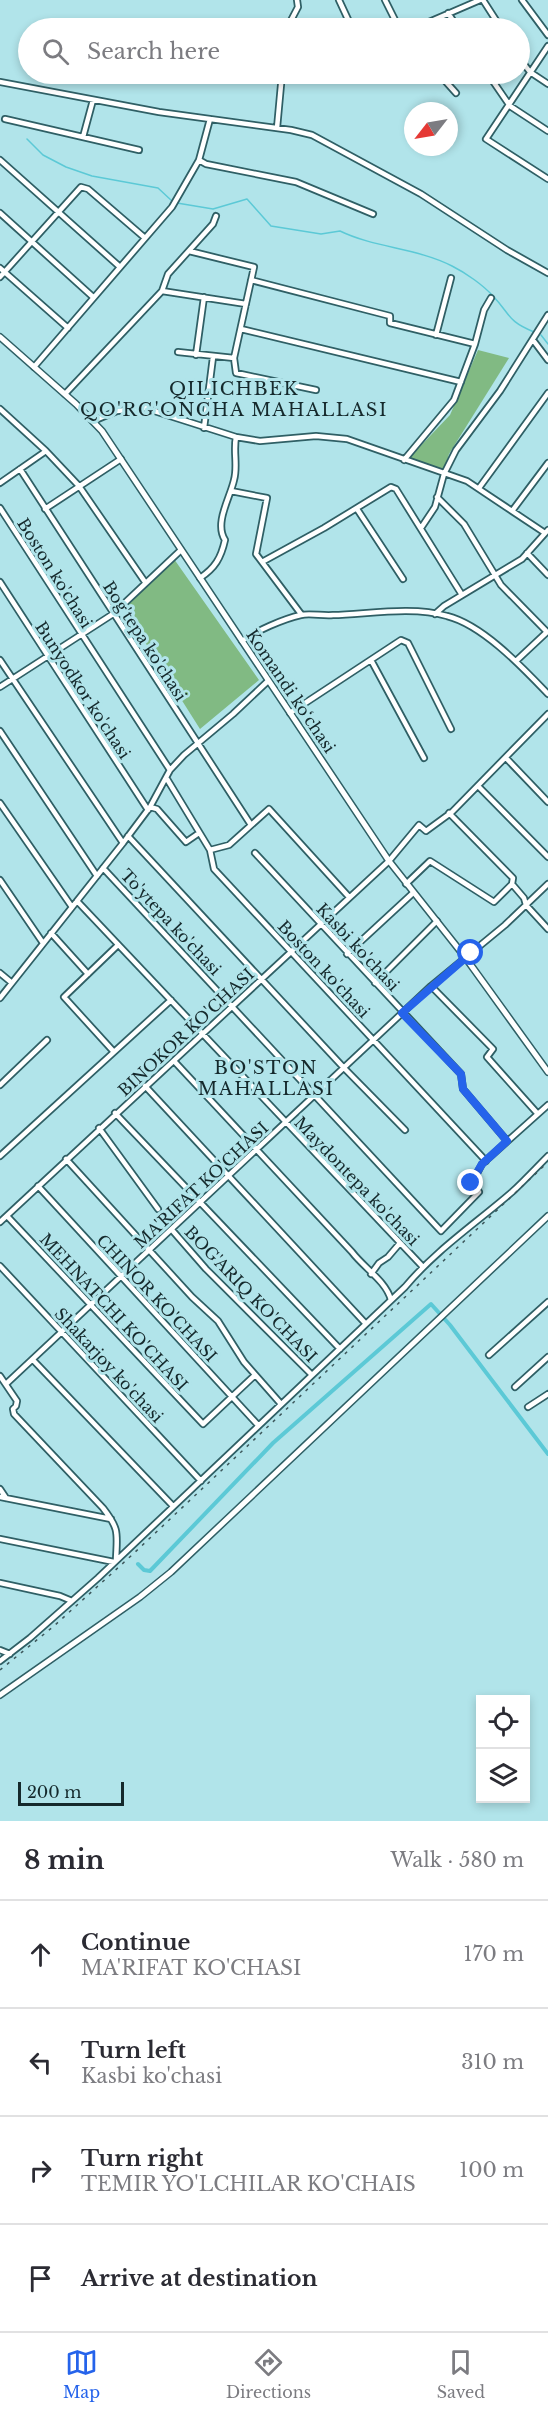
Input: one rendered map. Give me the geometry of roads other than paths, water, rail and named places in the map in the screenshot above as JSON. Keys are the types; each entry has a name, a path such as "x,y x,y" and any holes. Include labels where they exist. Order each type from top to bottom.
{"main road":[{"name":"Komandi ko‘chasi","path":"0,337 93,421 121,459 389,861 465,957 548,1072"},
{"path":"0,1695 140,1597 171,1572 548,1216"}],"street":[{"path":"292,18 298,7 297,0"},
{"path":"339,0 347,18"},
{"path":"385,0 394,18"},
{"path":"437,18 478,0 493,18"},
{"path":"522,0 548,35"},
{"path":"448,13 451,18"},
{"path":"548,46 530,72 548,84"},
{"path":"0,82 93,100 312,135 421,194 507,250 548,273"},
{"path":"277,128 281,84"},
{"path":"448,84 456,93"},
{"path":"495,84 510,106 548,130"},
{"path":"523,84 486,140 548,179"},
{"path":"83,137 93,100"},
{"path":"5,119 139,150"},
{"path":"34,367 172,207 199,160 210,119"},
{"path":"0,160 120,267"},
{"path":"199,160 206,164 296,182 373,214"},
{"path":"0,277 2,270 60,212 81,187 88,189 145,238"},
{"path":"0,213 93,297"},
{"path":"65,394 162,291 168,274 213,224 216,216"},
{"path":"189,251 254,267 234,358 236,374 316,390"},
{"path":"2,270 68,328"},
{"path":"436,335 451,278"},
{"path":"251,280 390,316 390,323 475,344"},
{"path":"162,291 246,304"},
{"path":"196,354 204,297"},
{"path":"404,460 454,400 475,344 484,310 491,298"},
{"path":"421,528 435,507 444,474 456,450 500,391 547,318"},
{"path":"241,329 461,382"},
{"path":"533,340 548,360"},
{"path":"178,352 234,358"},
{"path":"204,428 213,357"},
{"path":"479,488 548,393"},
{"path":"93,421 117,411 145,408 204,428 260,441 327,436 347,439 466,481 546,531 522,559 435,614"},
{"path":"0,409 46,451 79,486 145,582"},
{"path":"200,578 212,570 221,556 225,540 222,535 223,513 235,478 236,437"},
{"path":"0,482 46,451"},
{"path":"45,509 121,459"},
{"path":"512,511 548,463"},
{"name":"Bog'tepa ko'chasi","path":"20,469 251,825"},
{"path":"261,562 391,487 396,489 462,595"},
{"path":"231,491 267,498 256,554 301,615"},
{"path":"437,497 464,524 494,576 547,632 516,661"},
{"name":"Boston ko'chasi","path":"0,508 170,770"},
{"path":"357,508 403,579"},
{"path":"0,687 113,614 181,550"},
{"path":"527,553 548,575"},
{"name":"Bunyodkor ko'chasi","path":"0,582 46,656 149,808 157,809 186,842 199,832"},
{"path":"242,641 251,635 301,615 383,614 399,610 447,616 483,634 516,661 548,694"},
{"path":"290,713 401,640 408,643 451,729"},
{"path":"0,660 123,843"},
{"path":"371,660 424,758"},
{"path":"0,998 123,843 149,808 170,770 268,681"},
{"path":"406,884 430,861 494,902 512,884 513,878 449,813 548,714"},
{"path":"0,731 97,876"},
{"path":"506,758 548,802"},
{"name":"Boston ko'chasi","path":"167,779 210,850 214,869 486,1161"},
{"path":"478,786 548,856"},
{"path":"0,803 72,907"},
{"path":"210,850 229,845 269,809 349,897"},
{"name":"BINOKOR KO'CHASI","path":"0,1222 389,861 419,825 426,831 449,813"},
{"path":"128,836 344,1068 405,1130"},
{"name":"Kasbi ko'chasi","path":"255,853 461,1074 463,1089 507,1141"},
{"name":"To'ytepa ko'chasi","path":"103,868 441,1231 479,1192 471,1183 486,1161"},
{"path":"0,879 43,943"},
{"path":"512,884 524,898 526,905 548,929"},
{"name":"MA'RIFAT KO'CHASI","path":"6,1384 92,1306 431,986 548,885"},
{"path":"347,954 413,892"},
{"name":"Maydontepa ko'chasi","path":"77,901 423,1267"},
{"path":"375,983 437,921"},
{"path":"51,933 88,974"},
{"path":"114,1052 64,997 118,945"},
{"path":"0,973 12,983"},
{"path":"431,986 493,1048 487,1057 537,1113"},
{"path":"0,1156 171,1000"},
{"path":"0,1085 47,1040"},
{"path":"174,1061 388,1290 391,1300"},
{"path":"145,1086 366,1324"},
{"path":"486,1161 548,1105"},
{"path":"115,1113 340,1349"},
{"path":"99,1128 158,1209"},
{"path":"0,1661 72,1601 312,1376 423,1267 466,1228 512,1192 548,1156"},
{"path":"66,1159 192,1297 218,1322 254,1376 281,1404"},
{"name":"CHINOR KO'CHASI","path":"38,1186 120,1278 258,1425"},
{"name":"MEHNATCHI KO'CHASI","path":"7,1216 203,1424 232,1395"},
{"name":"BOG'ARIQ KO'CHASI","path":"172,1230 206,1269 312,1376"},
{"path":"372,1274 379,1263 388,1257 400,1243"},
{"name":"Shakarjoy ko'chasi","path":"0,1266 201,1481"},
{"path":"489,1355 548,1302"},
{"path":"515,1387 548,1357"},
{"path":"33,1360 173,1506"},
{"path":"0,1376 17,1401 13,1409 14,1414 111,1519 117,1529 115,1561"},
{"path":"232,1395 254,1376"},
{"path":"528,1407 548,1394"},
{"path":"0,1489 6,1498"},
{"path":"0,1497 111,1519"},
{"path":"0,1539 115,1561"},
{"path":"0,1583 60,1596 72,1601"},
{"path":"0,1650 10,1654"}],"waterway":[{"path":"27,139 43,155 66,167 92,176 158,188 172,201"},
{"path":"177,203 213,209 247,199 271,226 321,234 340,231 353,237 439,260 474,280 493,296 514,321 534,332"},
{"path":"541,335 548,344"},
{"path":"138,1564 144,1570 150,1571 273,1443 431,1304 450,1325 548,1454"}],"railway":[{"path":"0,1670 54,1626 132,1555 548,1162"}],"district":[{"name":"QILICHBEK QO'RG'ONCHA MAHALLASI","path":"234,399"},
{"name":"BO'STON MAHALLASI","path":"266,1078"}]}
